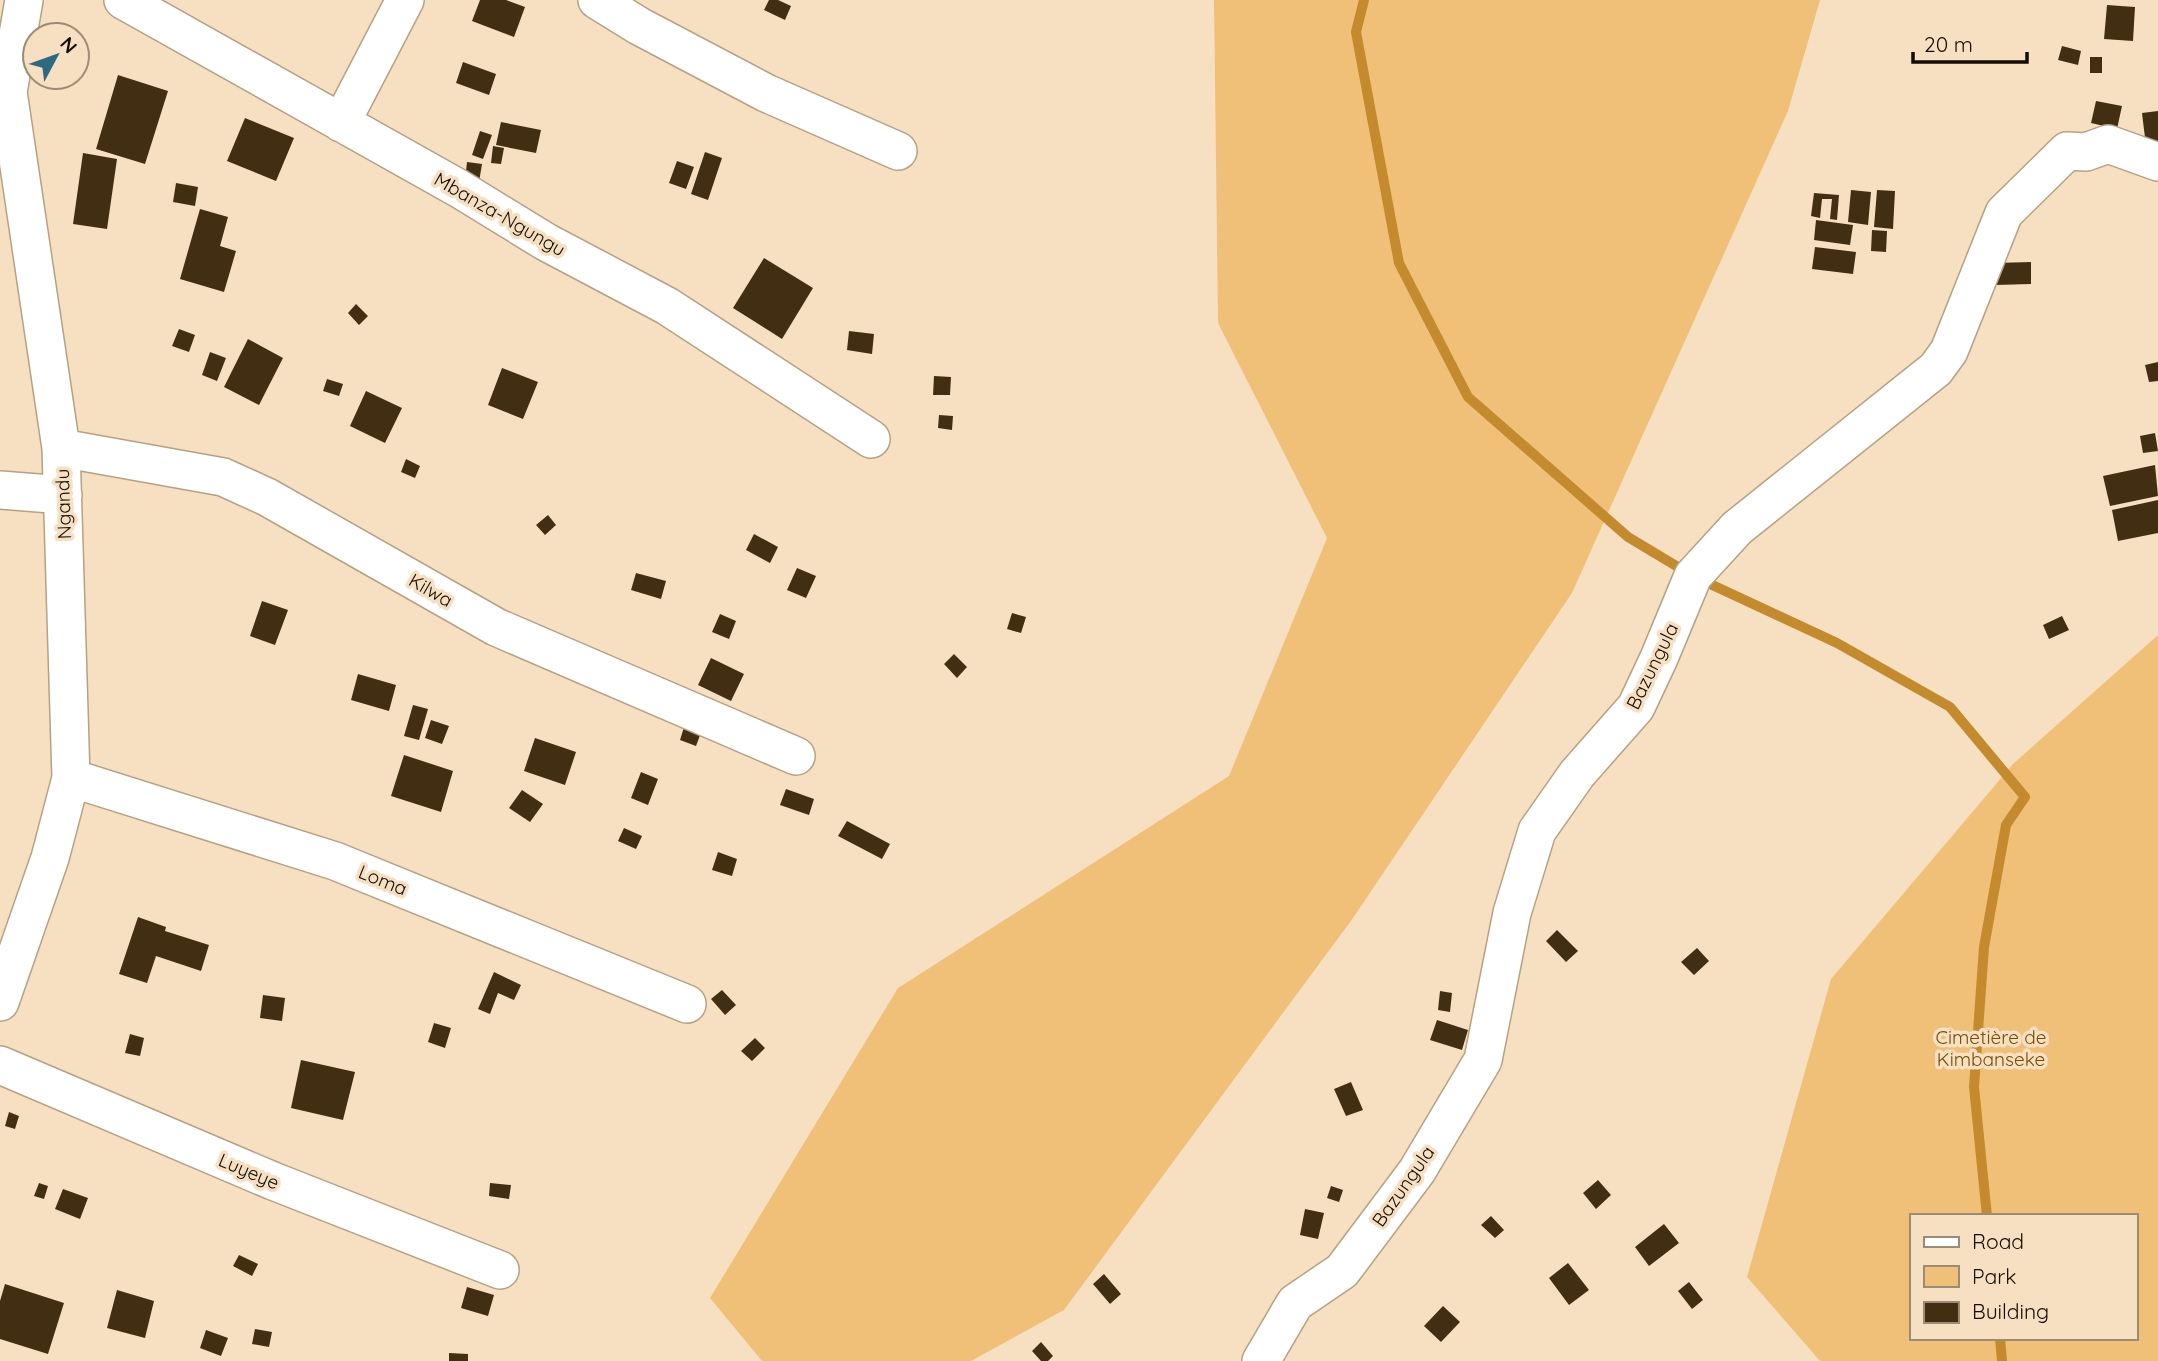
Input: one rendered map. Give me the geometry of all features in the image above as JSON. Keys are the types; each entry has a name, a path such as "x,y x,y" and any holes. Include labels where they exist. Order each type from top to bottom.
{"street":[{"name":"Ngandu","path":"0,1002 50,858 71,778 61,448 4,93 24,0"},
{"name":"Mbanza-Ngungu","path":"123,0 458,188 546,242 667,306 871,439"},
{"path":"341,123 405,0"},
{"path":"597,0 639,26 766,93 898,151"},
{"name":"Bazungula","path":"1261,1361 1295,1303 1342,1270 1417,1171 1483,1060 1512,913 1537,831 1577,774 1636,707 1693,576 1737,528 1936,369 1949,351 2004,213 2067,151 2086,152 2108,144 2158,162"},
{"name":"Kilwa","path":"61,448 223,477 267,496 496,627 796,756"},
{"path":"0,490 63,495"},
{"name":"Loma","path":"71,778 335,861 687,1004"},
{"name":"Luyeye","path":"0,1065 273,1181 500,1270"}],"green space":[{"path":"1214,0 1820,0 1788,111 1572,593 1353,918 1064,1310 971,1361 762,1361 710,1298 898,988 1229,776 1327,538 1218,323"},
{"name":"Cimetière de Kimbanseke","path":"2158,635 2158,1361 1820,1361 1747,1277 1831,979 2013,764"}],"building":[{"path":"480,0 506,0 525,7 514,37 472,21"},
{"path":"769,0 778,0 791,6 785,20 764,10"},
{"path":"2107,5 2135,7 2133,41 2104,39"},
{"path":"2062,46 2081,51 2078,65 2058,60"},
{"path":"2090,57 2102,57 2102,73 2090,73"},
{"path":"463,62 496,74 489,95 456,83"},
{"path":"118,75 168,91 145,164 96,149"},
{"path":"2096,101 2122,106 2117,129 2091,123"},
{"path":"2158,111 2158,144 2146,146 2142,113"},
{"path":"245,118 294,138 276,181 227,161"},
{"path":"501,122 541,130 536,153 496,145"},
{"path":"480,131 492,135 483,159 472,155"},
{"path":"493,146 504,148 501,164 491,163"},
{"path":"705,152 722,158 708,200 691,194"},
{"path":"83,153 117,159 107,229 73,224"},
{"path":"677,161 694,167 686,189 669,183"},
{"path":"467,162 482,164 479,182 465,180"},
{"path":"176,183 198,187 195,206 173,202"},
{"path":"1851,190 1871,192 1868,225 1848,222"},
{"path":"1877,190 1895,191 1893,229 1874,227"},
{"path":"1814,193 1839,195 1837,220 1830,219 1832,199 1822,199 1820,218 1811,216"},
{"path":"200,209 228,217 220,246 236,251 224,292 180,279"},
{"path":"1816,220 1853,225 1850,245 1814,240"},
{"path":"1872,230 1887,231 1886,252 1871,251"},
{"path":"1815,247 1856,252 1853,274 1812,269"},
{"path":"764,258 813,288 782,339 733,308"},
{"path":"2031,262 2031,284 1995,285 1995,263"},
{"path":"356,304 368,316 359,325 348,313"},
{"path":"179,329 195,335 189,352 172,346"},
{"path":"849,331 874,334 872,354 847,350"},
{"path":"248,339 283,358 259,405 224,387"},
{"path":"210,352 226,358 217,381 202,375"},
{"path":"2158,362 2158,381 2149,382 2145,365"},
{"path":"502,368 538,382 523,419 488,405"},
{"path":"934,376 951,377 950,395 933,395"},
{"path":"327,379 343,384 339,396 323,391"},
{"path":"366,391 402,408 385,443 350,426"},
{"path":"939,415 953,416 952,430 938,428"},
{"path":"2155,433 2158,451 2143,453 2140,436"},
{"path":"406,459 420,466 415,478 401,472"},
{"path":"2155,465 2158,496 2110,506 2103,476"},
{"path":"2158,500 2158,533 2118,541 2112,510"},
{"path":"548,515 556,525 545,535 536,525"},
{"path":"754,534 778,547 770,563 746,550"},
{"path":"797,568 816,576 806,598 787,590"},
{"path":"636,573 666,581 661,599 631,590"},
{"path":"262,601 288,610 275,645 250,636"},
{"path":"1012,613 1026,617 1021,633 1007,629"},
{"path":"720,614 736,621 729,639 712,632"},
{"path":"2062,616 2069,630 2049,639 2043,625"},
{"path":"954,654 967,667 957,678 944,664"},
{"path":"711,658 744,674 731,701 698,685"},
{"path":"358,674 396,685 389,711 351,700"},
{"path":"413,705 428,709 419,740 404,736"},
{"path":"431,720 449,726 442,744 425,738"},
{"path":"685,724 702,730 696,746 680,740"},
{"path":"535,738 576,752 565,785 524,771"},
{"path":"404,755 453,771 441,812 391,796"},
{"path":"641,772 658,779 648,805 631,798"},
{"path":"786,789 814,799 809,815 780,805"},
{"path":"522,790 543,804 530,822 509,808"},
{"path":"847,821 890,844 882,859 838,836"},
{"path":"624,828 642,836 636,849 618,841"},
{"path":"718,852 737,859 732,876 712,870"},
{"path":"138,917 166,927 165,931 209,945 201,971 156,956 147,983 119,974"},
{"path":"1557,930 1578,951 1566,962 1546,941"},
{"path":"1697,948 1709,961 1694,975 1681,962"},
{"path":"494,972 521,985 514,1000 498,993 490,1014 478,1009"},
{"path":"722,990 736,1005 725,1015 711,999"},
{"path":"1440,991 1452,993 1450,1012 1438,1010"},
{"path":"263,995 285,998 282,1021 260,1018"},
{"path":"1437,1020 1468,1030 1462,1050 1430,1040"},
{"path":"434,1023 451,1028 445,1048 428,1042"},
{"path":"130,1034 144,1038 140,1056 125,1053"},
{"path":"755,1038 765,1048 752,1061 741,1051"},
{"path":"301,1060 355,1072 343,1120 291,1108"},
{"path":"1351,1082 1363,1110 1346,1116 1334,1089"},
{"path":"9,1112 19,1116 15,1129 5,1126"},
{"path":"1598,1180 1611,1195 1596,1209 1583,1193"},
{"path":"39,1183 48,1186 44,1199 34,1196"},
{"path":"490,1183 511,1185 509,1199 489,1196"},
{"path":"1331,1186 1343,1190 1339,1202 1327,1198"},
{"path":"63,1189 88,1198 80,1219 55,1209"},
{"path":"1305,1209 1324,1213 1318,1239 1300,1235"},
{"path":"1491,1216 1504,1230 1495,1238 1481,1225"},
{"path":"1664,1224 1679,1243 1649,1266 1635,1247"},
{"path":"239,1255 258,1264 252,1276 233,1266"},
{"path":"1568,1263 1589,1290 1569,1305 1549,1278"},
{"path":"1104,1274 1121,1294 1110,1304 1093,1284"},
{"path":"1689,1282 1703,1300 1692,1309 1678,1291"},
{"path":"5,1284 64,1303 48,1354 0,1339 0,1301"},
{"path":"467,1287 494,1295 488,1316 461,1308"},
{"path":"117,1290 154,1301 145,1338 107,1328"},
{"path":"1443,1306 1460,1322 1441,1342 1424,1326"},
{"path":"255,1329 272,1332 269,1347 252,1344"},
{"path":"206,1330 228,1338 221,1356 200,1348"},
{"path":"1041,1342 1053,1356 1048,1361 1041,1361 1032,1351"},
{"path":"449,1353 468,1354 468,1361 449,1361"}],"waterway":[{"path":"1364,0 1356,32 1399,263 1468,397 1628,537 1693,576 1837,643 1950,707 2025,797 2006,825 1984,947 1974,1087 1987,1214"},
{"path":"2000,1340 2002,1361"}]}
